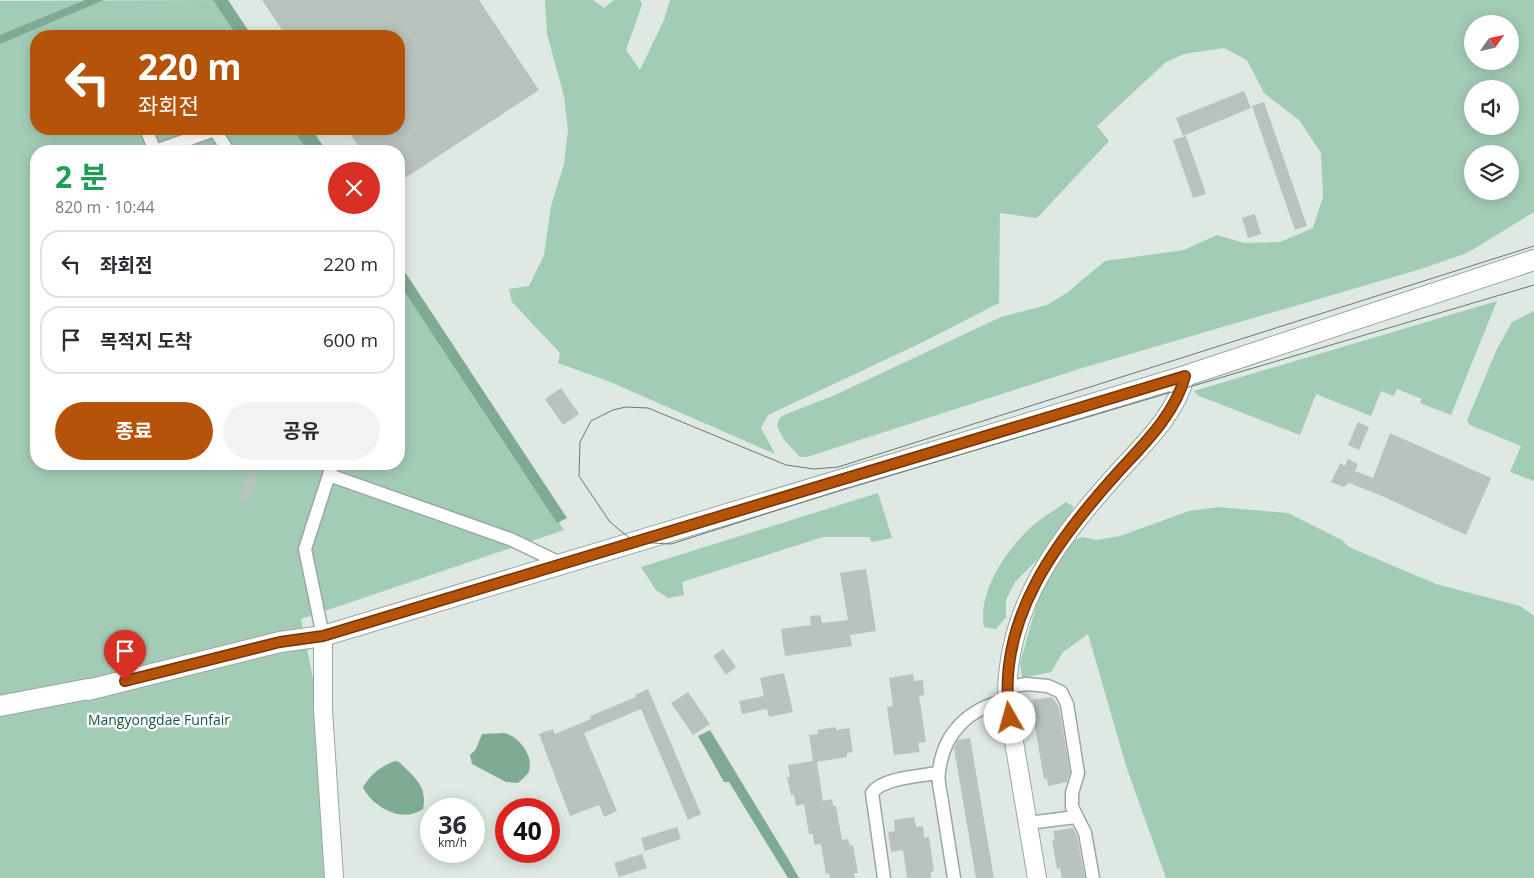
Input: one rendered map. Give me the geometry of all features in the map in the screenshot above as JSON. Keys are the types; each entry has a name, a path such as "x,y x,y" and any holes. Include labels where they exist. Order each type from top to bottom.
{"main road":[{"path":"1484,279 1534,246"},
{"path":"0,706 88,688 88,690 280,642 323,636 1185,376 1484,279 1534,260"},
{"path":"1484,279 1516,277 1534,273"}],"street":[{"path":"172,145 201,135"},
{"path":"1037,878 1007,694 1007,670 1014,639 1026,602 1042,569 1102,490 1151,436 1178,398 1185,376"},
{"path":"331,470 305,549 323,636 323,710 334,878"},
{"path":"334,470 510,539 562,564"},
{"path":"954,878 938,773 946,741 959,726 1007,694 1026,684 1048,686 1061,692 1067,704 1078,773 1072,793 1072,807 1085,833 1094,878"},
{"path":"884,878 872,792 876,787 884,783 938,773"},
{"path":"1028,822 1076,817"}],"green space":[{"name":"Mangyongdae Funfair","path":"216,0 236,30 30,30 30,135 304,135 311,145 30,145 30,470 405,470 405,288 564,530 301,619 317,699 330,878 0,878 0,1"},
{"path":"545,0 593,0 604,8 614,0 640,0 642,5 626,50 640,70 664,20 670,0 1534,0 1534,212 1467,253 1421,269 1079,369 807,457 800,457 784,440 777,426 779,419 784,415 835,395 1001,317 1047,305 1068,292 1105,261 1184,250 1217,235 1244,243 1280,242 1313,228 1323,197 1321,153 1299,120 1264,93 1247,60 1224,48 1184,54 1166,62 1097,126 1109,141 1037,218 1000,213 999,303 923,342 768,415 761,428 775,454 608,381 558,363 560,353 512,302 509,289 529,286 544,255 551,206 564,164 568,130 564,96 547,34"},
{"path":"1497,301 1451,415 1420,403 1422,399 1397,389 1394,396 1381,391 1371,416 1316,394 1300,435 1199,396 1194,391"},
{"path":"1534,311 1534,481 1510,472 1521,446 1470,425 1467,420 1497,349 1512,322"},
{"path":"878,493 892,538 872,542 869,537 823,537 682,582 684,595 668,598 656,590 641,567"},
{"path":"1066,502 1073,506 1073,514 1038,559 1015,582 1006,600 1006,617 996,629 984,627 985,601 1001,563 1017,541 1030,528"},
{"path":"1218,507 1288,513 1342,540 1349,547 1436,584 1520,606 1534,616 1534,878 1166,878 1127,769 1088,634 1063,652 1051,672 1022,678 1020,663 1037,603 1052,572 1073,541 1082,537 1096,540 1120,536 1189,511"}],"shaded area":[{"path":"85,0 104,0 0,44 0,35"},
{"path":"213,0 228,0 248,30 233,30"},
{"path":"297,135 316,135 322,145 304,145"},
{"path":"405,272 567,518 557,523 405,292"},
{"path":"710,730 799,878 788,878 729,782 724,782 698,736"},
{"path":"504,733 515,738 524,747 529,759 528,773 518,783 506,782 472,764 470,755 476,749 482,734"},
{"path":"395,761 399,762 418,782 422,788 424,798 420,798 420,810 406,815 398,814 381,807 367,794 363,787 376,771"}],"building":[{"path":"262,0 479,0 539,90 405,178 405,145 358,145 351,135 405,135 405,30 282,30"},
{"path":"1244,91 1251,108 1183,136 1176,118"},
{"path":"1264,102 1307,226 1295,230 1252,106"},
{"path":"1186,136 1206,194 1193,198 1173,140"},
{"path":"1255,214 1261,234 1248,238 1242,218"},
{"path":"561,388 579,414 563,425 545,399"},
{"path":"1358,422 1369,427 1359,450 1348,445"},
{"path":"1390,433 1491,478 1466,535 1382,496 1349,483 1344,487 1331,482 1340,463 1345,466 1348,459 1358,464 1355,471 1373,478"},
{"path":"249,471 258,475 247,504 238,500"},
{"path":"866,569 876,631 850,635 852,646 785,656 781,629 811,625 810,616 820,615 822,623 848,620 840,573"},
{"path":"723,649 736,667 726,675 713,656"},
{"path":"784,673 793,712 769,717 767,709 742,714 739,701 764,696 760,678"},
{"path":"913,674 914,681 923,680 924,695 919,696 926,742 918,743 920,752 894,755 887,707 893,706 889,678"},
{"path":"648,689 701,814 688,820 641,709 584,733 617,811 604,817 599,805 570,816 539,734 553,729 555,734 591,719 590,716 636,697 635,695"},
{"path":"688,692 710,724 693,735 671,703"},
{"path":"1052,697 1059,707 1070,772 1067,782 1048,786 1047,778 1044,779 1032,710 1035,709 1033,700"},
{"path":"836,727 836,730 849,728 853,752 847,753 847,757 817,762 823,801 832,799 833,806 836,806 842,840 848,839 850,846 853,845 858,873 854,873 855,878 830,878 829,873 826,874 821,844 814,845 813,834 809,834 804,804 796,806 794,795 791,795 787,777 790,777 788,765 813,761 809,735 818,734 817,730"},
{"path":"970,738 994,878 976,878 954,748 958,740"},
{"path":"914,817 916,827 923,826 924,838 929,837 934,871 931,872 931,878 907,878 903,850 891,852 888,832 895,831 894,820"},
{"path":"677,827 681,839 645,851 641,838"},
{"path":"1073,828 1077,836 1085,878 1062,878 1060,868 1057,869 1052,840 1055,840 1053,831"},
{"path":"642,854 647,868 619,877 614,863"}],"tram line":[{"path":"1534,246 838,467 814,469 786,465 648,408 626,407 613,410 591,421 580,442 579,476 610,522 635,542 671,544 844,489 1534,285"}],"route":[{"path":"125,681 280,642 323,636 1185,376 1178,398 1151,436 1102,490 1042,569 1026,602 1014,639 1007,670 1007,700 1010,718"}]}
